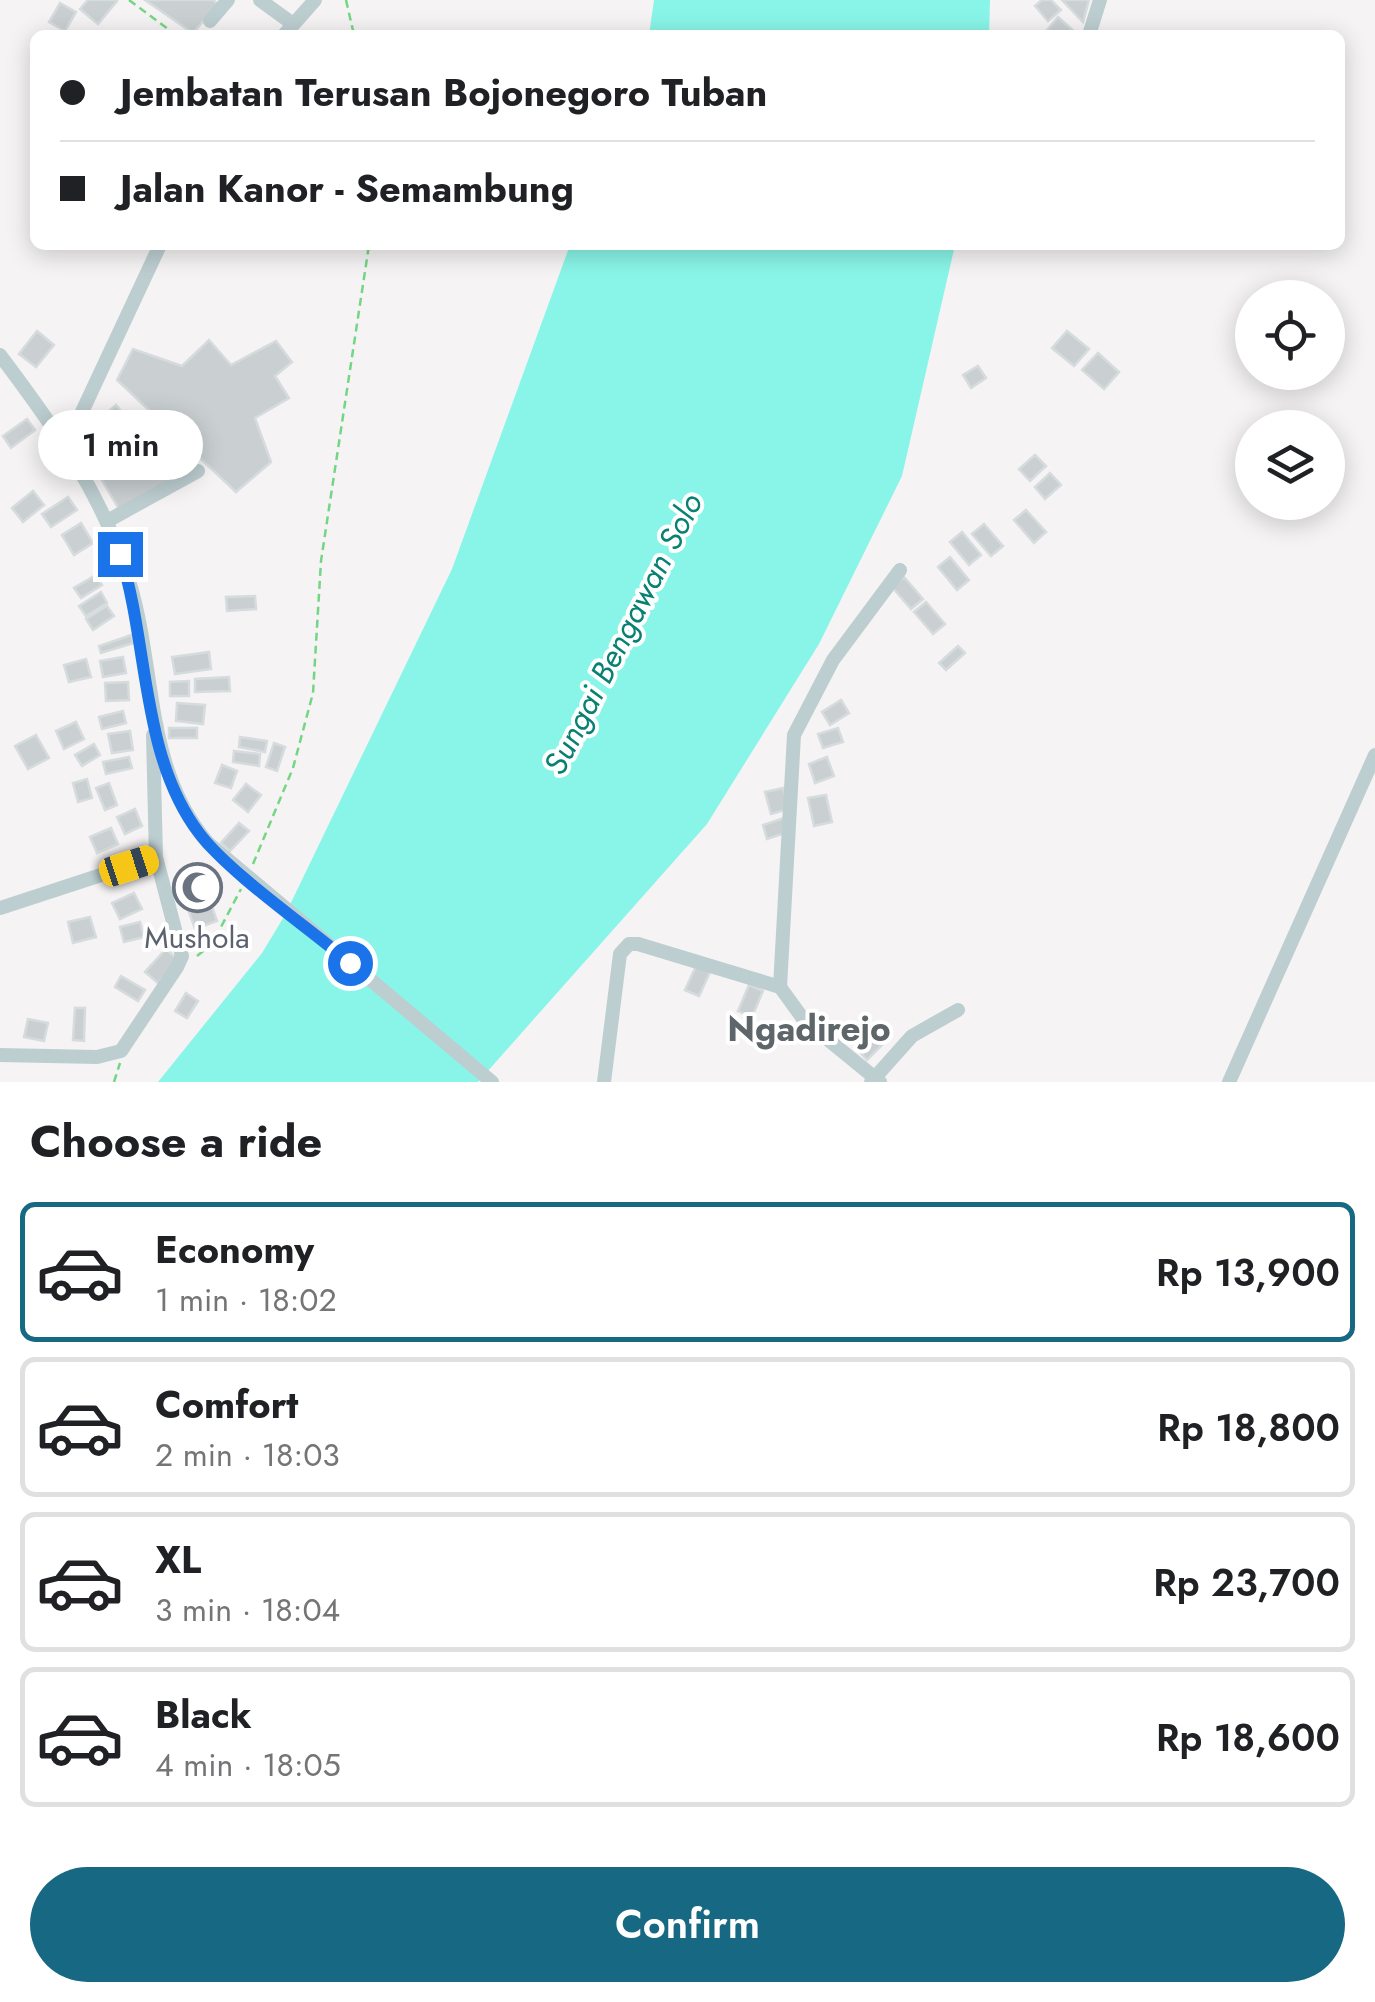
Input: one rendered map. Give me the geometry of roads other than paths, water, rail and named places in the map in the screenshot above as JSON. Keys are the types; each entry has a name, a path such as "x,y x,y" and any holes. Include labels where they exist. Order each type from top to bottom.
{"street":[{"path":"210,21 228,0"},
{"path":"260,0 289,30 316,0"},
{"path":"1091,30 1100,0"},
{"path":"67,444 158,250"},
{"path":"0,355 67,444 110,520 139,622 152,720 156,857 182,956 121,1051 97,1057 0,1056"},
{"path":"110,520 198,471"},
{"path":"780,987 794,734 833,660 900,570"},
{"path":"152,720 181,800 208,844 492,1082"},
{"path":"1228,1082 1375,755"},
{"path":"0,908 156,857"},
{"path":"604,1082 620,954 629,944 780,987 804,1020 875,1081 912,1036 958,1010"}],"water":[{"path":"654,0 990,0 989,30 650,30"},
{"name":"Sungai Bengawan Solo","path":"568,250 954,250 902,476 819,644 707,824 478,1082 158,1082 262,953 285,915 452,569"}],"place":[{"name":"Mushola","path":"197,888"}],"district":[{"name":"Ngadirejo","path":"809,1029"}]}
